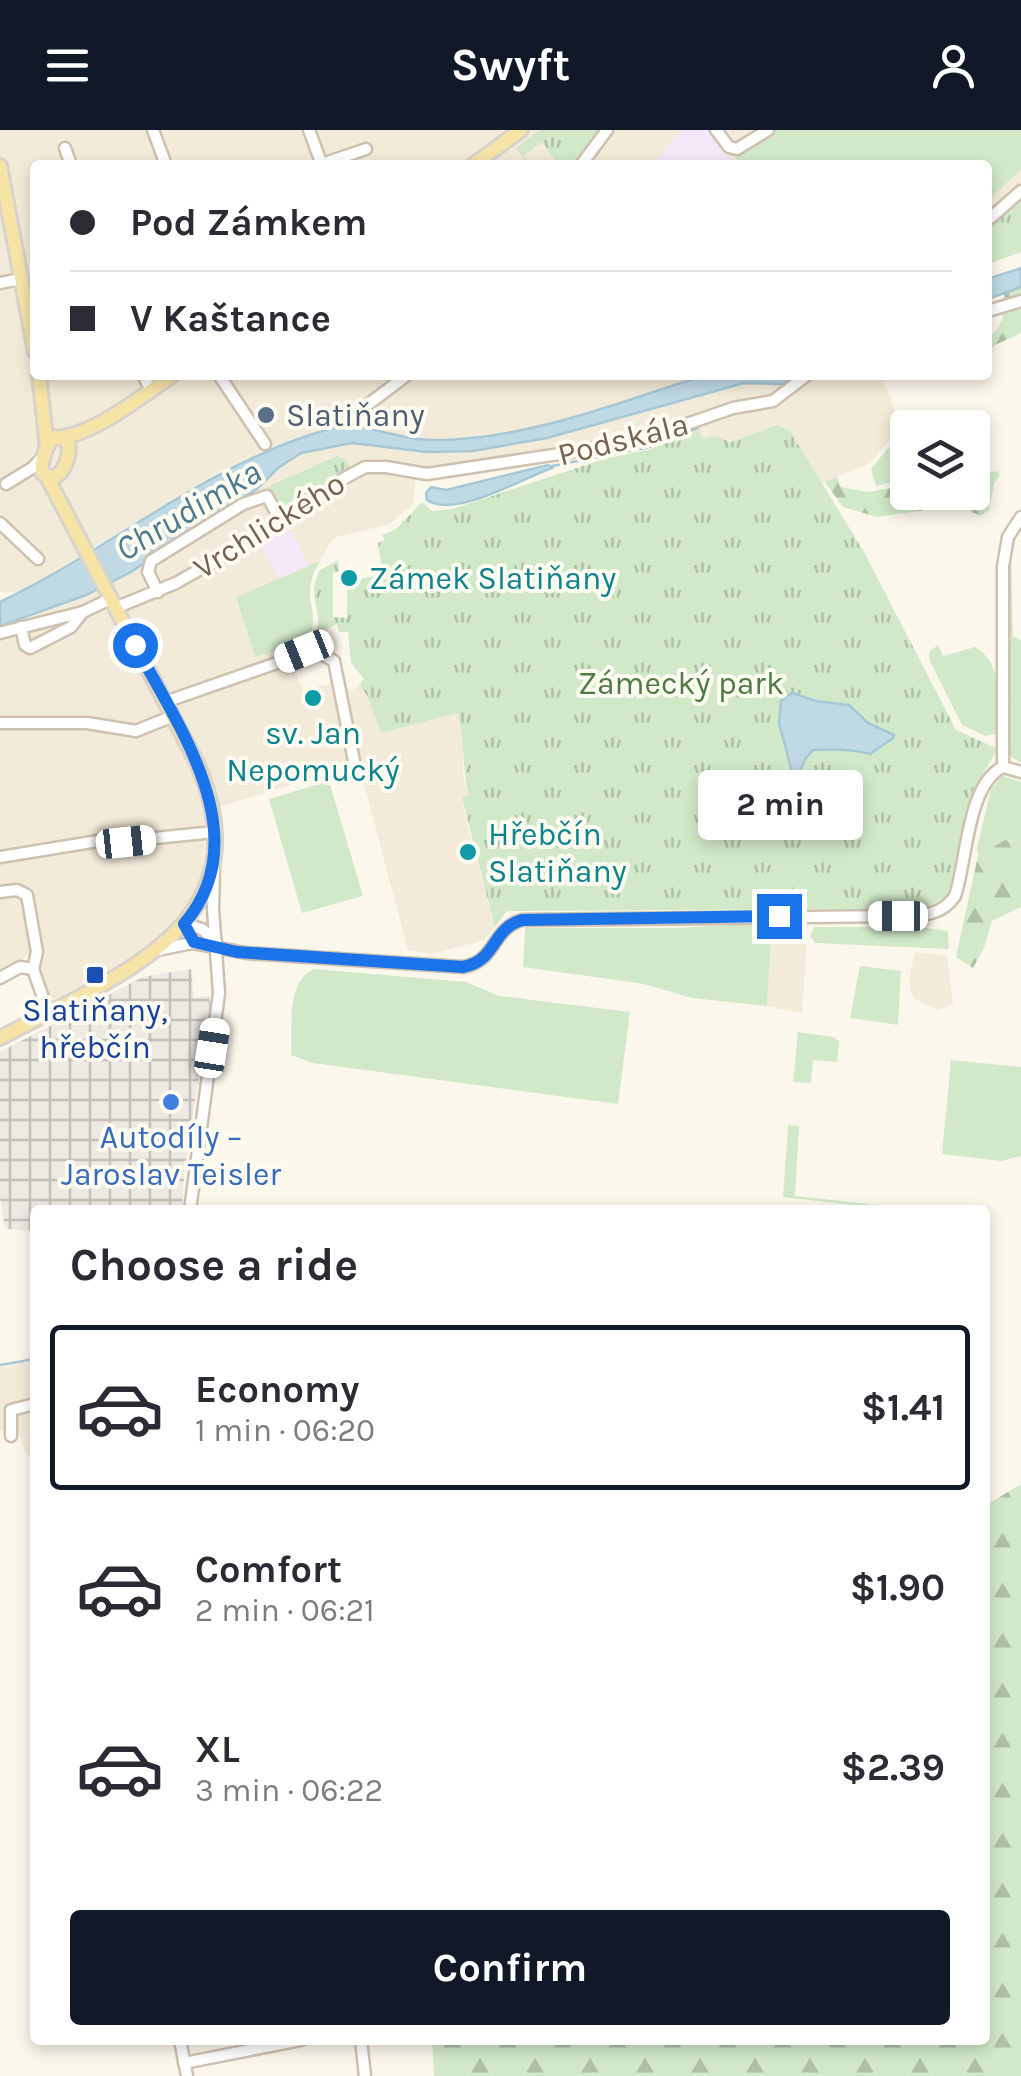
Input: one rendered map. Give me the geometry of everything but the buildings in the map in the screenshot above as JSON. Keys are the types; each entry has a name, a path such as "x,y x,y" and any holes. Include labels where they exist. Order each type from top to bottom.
{"main road":[{"path":"479,160 515,132"},
{"path":"0,166 30,325"},
{"path":"40,380 45,452"},
{"path":"41,380 51,421 70,445 62,472 62,489 74,525"},
{"path":"67,456 74,445 111,416 166,380"},
{"path":"0,1038 149,956 184,924 206,890 215,838 207,788 41,466 51,439 77,433 111,416"},
{"path":"46,477 56,478 62,472"}],"street":[{"path":"153,130 164,160"},
{"path":"309,130 319,160"},
{"path":"585,160 607,130"},
{"path":"716,130 734,149 768,130"},
{"path":"65,148 69,160"},
{"path":"335,160 366,149"},
{"path":"992,216 1021,191"},
{"path":"0,283 30,271"},
{"path":"992,310 1021,301"},
{"path":"146,380 151,390"},
{"path":"222,380 265,444"},
{"path":"366,406 401,380"},
{"name":"Podskála","path":"427,474 632,443 730,409 776,400 801,380"},
{"path":"3,485 32,468 45,452"},
{"name":"Vrchlického","path":"83,612 111,601 158,592 282,522 364,467 386,466 427,474"},
{"path":"3,485 30,476 46,477"},
{"path":"158,592 148,572 151,562 242,504 266,496 282,522"},
{"path":"1004,767 1003,566 1008,537 1021,517"},
{"path":"0,522 38,559"},
{"path":"21,627 25,645 30,648 70,627 83,612"},
{"path":"0,633 83,612"},
{"path":"165,702 203,692 310,649 334,661 356,771"},
{"path":"0,723 88,723 136,731 173,716"},
{"path":"149,956 174,945 199,944 457,967 478,963 488,956 504,930 522,920 898,916 940,912 958,891 975,809 984,786 994,772 1004,767 1021,772"},
{"path":"0,856 104,840 215,838 213,904 218,1002 191,1205"},
{"path":"0,892 16,890 27,895 37,954 33,969 48,1012"},
{"path":"184,924 202,929 217,946"},
{"path":"184,924 190,938 199,944"},
{"path":"0,978 22,967 33,969"},
{"path":"11,1436 12,1410 30,1405"},
{"path":"181,2045 187,2076"},
{"path":"184,2063 252,2045"},
{"path":"362,2045 365,2076"}],"shaded area":[{"path":"0,130 1021,130 1021,198 992,223 992,160 30,160 30,380 690,380 544,426 471,438 421,440 334,427 295,439 215,474 19,593 0,592"},
{"path":"681,130 709,130 731,160 657,160"},
{"path":"883,380 895,410 890,410 890,442 870,463 820,484 790,432 777,425 731,442 715,436 702,439 699,431 656,447 416,478 413,504 390,524 333,538 320,561 236,597 255,657 285,648 303,690 341,682 351,691 359,685 367,695 381,733 457,713 464,737 463,774 469,796 462,798 464,811 495,927 484,940 432,954 408,950 364,784 326,774 206,811 203,872 191,899 149,948 133,959 55,999 46,996 38,950 0,971 0,626 131,572 257,489 301,453 352,443 427,452 473,451 547,438 745,383"},
{"path":"287,527 310,565 279,579 259,544"},
{"path":"808,922 802,1013 767,1006 772,923"},
{"path":"915,952 947,956 953,1004 938,1010 913,998 909,980"},
{"path":"191,969 194,998 209,996 182,1205 30,1205 30,1231 5,1229 0,1197 0,1052 143,977"},
{"path":"30,1362 30,1455 27,1456 17,1427 0,1430 0,1367"}],"green space":[{"path":"540,130 602,130 581,160 555,160 542,142 524,155 526,160 516,148"},
{"path":"777,130 1021,130 1021,169 992,197 992,160 735,158"},
{"path":"1021,198 1021,252 992,263 992,223"},
{"path":"1021,287 1021,333 992,348 992,334 1002,319 1004,294"},
{"name":"Zámecký park","path":"777,425 790,431 864,552 956,730 998,749 972,792 948,896 931,905 861,909 507,911 495,927 462,798 469,795 457,713 381,733 367,695 359,685 364,679 351,663 348,632 339,632 337,624 317,631 314,587 320,570 338,560 339,571 333,573 333,617 347,618 347,582 383,574 378,543 385,540 382,535 396,529 422,502 432,511 452,509 607,458 648,450 699,430 702,439 715,436 731,442"},
{"path":"888,448 890,482 876,486 871,469"},
{"path":"337,456 346,460 350,471 285,518 267,487"},
{"path":"999,471 990,505 990,472"},
{"path":"837,477 841,487 868,492 890,488 890,510 927,510 877,517 843,507 825,482"},
{"path":"1011,550 1013,636 1021,640 1021,763 1008,755 1006,566"},
{"path":"320,561 311,585 313,620 308,641 255,657 236,597"},
{"path":"938,645 943,656 975,647 985,655 998,686 998,733 986,736 962,725 930,661 929,652"},
{"path":"1002,776 1021,782 1021,842 1005,840 978,856 991,789"},
{"path":"329,781 363,896 302,913 269,799"},
{"path":"1005,840 1021,842 1021,907 992,921 973,968 956,957 978,856"},
{"path":"772,923 767,1006 692,998 644,984 523,967 525,928"},
{"path":"814,927 918,927 948,931 949,949 815,943 810,936"},
{"path":"860,966 901,971 898,1025 850,1018"},
{"path":"314,969 466,982 499,996 630,1012 618,1104 313,1063 291,1055 295,995 298,984"},
{"path":"798,1032 839,1041 837,1062 813,1060 811,1083 793,1082"},
{"path":"951,1060 1021,1067 1021,1156 1002,1161 942,1154"},
{"path":"788,1125 799,1126 795,1196 878,1205 851,1205 783,1197"},
{"path":"1021,1484 1021,2076 434,2076 432,2045 990,2045 990,1503"}],"water":[{"path":"1021,268 1021,287 992,298 992,278"},
{"name":"Chrudimka","path":"690,380 788,380 783,384 744,383 547,438 473,451 427,452 352,443 301,453 257,489 131,572 86,595 0,626 0,602 201,485 284,444 340,427 431,440 458,439 531,428"},
{"path":"548,465 552,468 471,501 439,504 427,500 426,493 431,487 446,490"},
{"path":"792,693 849,705 893,738 870,754 813,750 800,771 792,772 779,723 781,701"}],"waterway":[{"path":"552,466 646,448 698,428"},
{"path":"0,1365 30,1360"}],"place":[{"name":"Slatiňany","path":"266,415"},
{"name":"Zámek Slatiňany","path":"349,578"},
{"name":"sv. Jan Nepomucký","path":"313,698"},
{"name":"Hřebčín Slatiňany","path":"468,852"},
{"name":"Slatiňany, hřebčín","path":"95,975"},
{"name":"Autodíly – Jaroslav Teisler","path":"171,1102"}],"route":[{"path":"135,645 192,753 209,796 214,826 213,866 202,899 184,924 194,942 253,954 463,967 485,959 504,930 522,920 779,916"}]}
